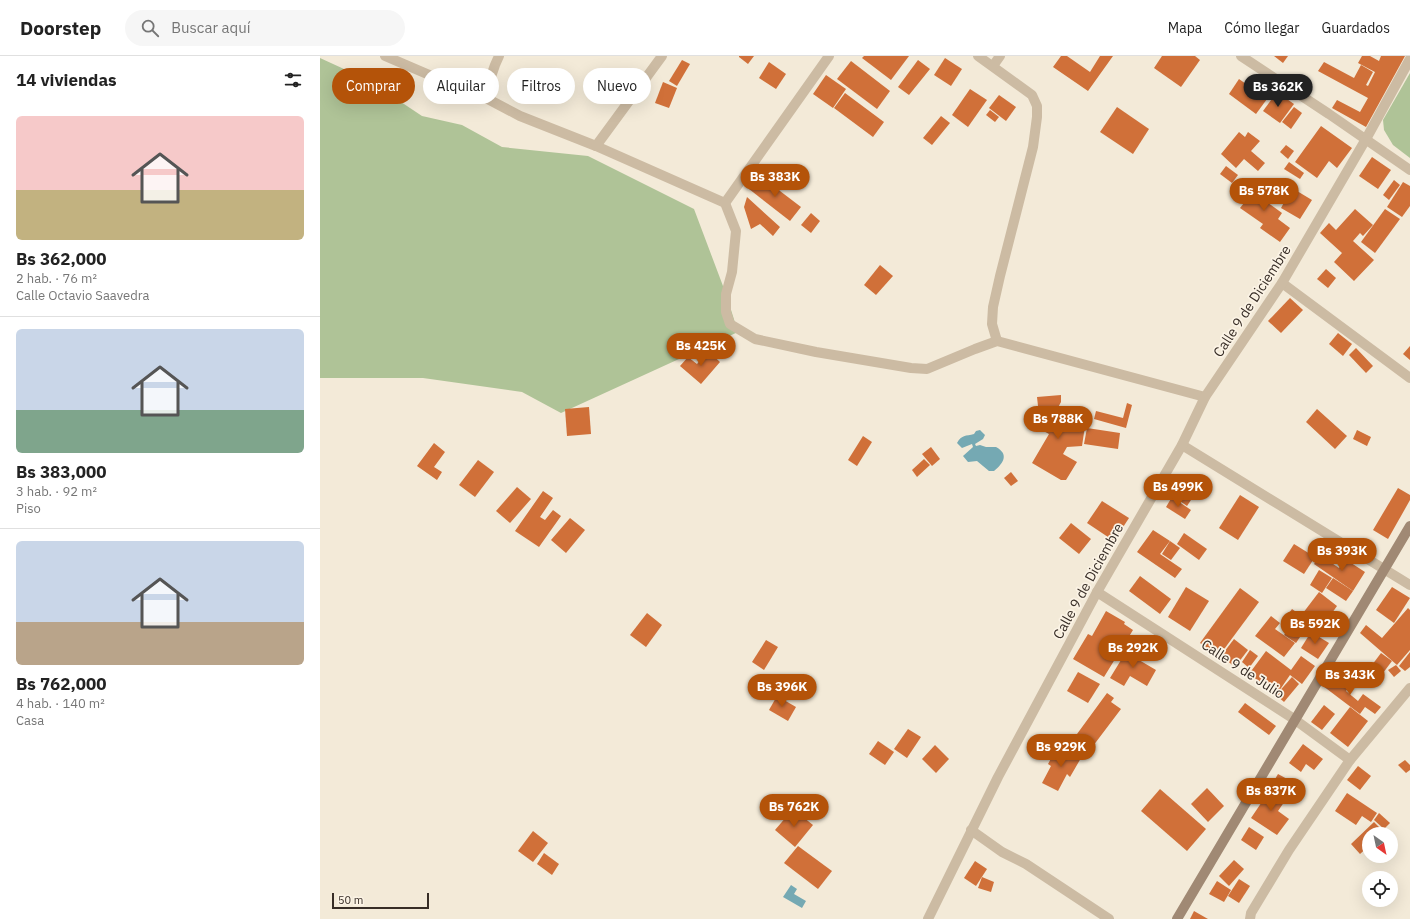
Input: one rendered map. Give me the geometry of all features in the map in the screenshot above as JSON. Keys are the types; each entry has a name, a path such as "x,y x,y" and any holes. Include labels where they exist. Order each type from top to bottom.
{"main road":[{"path":"1177,919 1294,719 1410,526"}],"street":[{"path":"385,56 423,73"},
{"path":"494,68 500,56"},
{"path":"596,146 662,56"},
{"path":"725,203 829,56"},
{"path":"978,56 1032,95 1037,106 1033,147 1000,276 994,307 992,324 998,342"},
{"path":"993,66 1000,56"},
{"path":"1241,56 1410,170"},
{"name":"Calle 9 de Diciembre","path":"928,919 971,830 1097,592 1182,445 1205,397 1282,284 1410,60"},
{"path":"497,104 520,116 596,146 725,203 736,231 733,266 726,294 726,312 730,324 755,339 816,352 912,368 927,369 974,349 998,342 1205,397"},
{"path":"1282,284 1410,378"},
{"path":"1182,445 1410,585"},
{"name":"Calle 9 de Julio","path":"1097,592 1294,719 1350,760"},
{"path":"1250,919 1252,913 1289,850 1350,760 1410,688"},
{"path":"971,830 1002,852 1026,864 1109,919"}],"green space":[{"path":"320,58 342,68 332,68 332,104 404,104 422,116 462,125 502,147 588,156 694,209 726,294 738,332 561,413 522,392 423,378 320,378"},
{"path":"1410,73 1410,158 1393,145 1384,130 1383,120"}],"water":[{"path":"980,430 985,435 983,439 975,444 976,446 996,447 1003,453 1004,459 994,471 989,471 977,461 968,462 963,456 973,447 972,444 962,448 957,443 962,437 974,434 976,431"},
{"path":"791,885 797,889 794,894 806,901 802,908 783,897"}],"building":[{"path":"739,56 754,56 748,64"},
{"path":"864,56 909,56 891,80 862,58"},
{"path":"1061,56 1067,56 1090,72 1100,56 1113,56 1088,91 1053,67"},
{"path":"1162,56 1195,56 1200,60 1181,87 1154,68"},
{"path":"1274,56 1288,56 1283,63"},
{"path":"1362,56 1370,56 1379,61 1381,56 1405,56 1366,127 1332,108 1337,100 1360,112 1368,98 1318,71 1324,62 1354,78 1361,65 1373,72 1366,85 1368,86 1375,72 1358,63"},
{"path":"945,58 962,69 951,86 934,75"},
{"path":"682,60 690,64 677,86 669,81"},
{"path":"918,60 930,69 909,95 898,87"},
{"path":"851,61 890,91 877,109 837,79"},
{"path":"769,62 786,74 776,89 759,78"},
{"path":"826,75 846,89 833,108 813,94"},
{"path":"1239,79 1267,99 1256,114 1229,94"},
{"path":"663,82 677,88 669,108 655,103"},
{"path":"970,89 987,100 968,127 952,115"},
{"path":"1277,92 1294,104 1280,123 1263,111"},
{"path":"845,93 884,122 873,137 834,108"},
{"path":"999,95 1016,107 1006,121 989,108"},
{"path":"1117,107 1149,129 1133,154 1100,132"},
{"path":"1294,107 1302,113 1291,129 1282,122"},
{"path":"990,110 999,117 995,122 986,115"},
{"path":"941,116 950,123 932,145 923,138"},
{"path":"1321,126 1352,148 1337,168 1329,161 1317,178 1295,162"},
{"path":"1239,132 1245,137 1248,132 1260,141 1251,151 1265,163 1258,171 1244,159 1236,168 1221,154"},
{"path":"1286,145 1294,151 1288,159 1280,152"},
{"path":"1372,157 1391,170 1378,189 1359,176"},
{"path":"1289,162 1304,173 1300,179 1284,169"},
{"path":"1226,166 1238,175 1232,183 1220,174"},
{"path":"759,175 801,207 790,221 749,189"},
{"path":"1249,180 1268,194 1264,200 1282,213 1278,219 1290,228 1280,242 1260,228 1263,224 1240,208 1251,194 1243,189"},
{"path":"1394,180 1400,185 1389,200 1383,195"},
{"path":"1282,182 1312,200 1300,219 1281,208 1287,197 1276,191"},
{"path":"1403,182 1410,186 1410,206 1402,217 1387,207"},
{"path":"747,197 780,227 773,236 760,224 751,229 744,207"},
{"path":"1355,209 1373,225 1363,236 1360,233 1353,241 1374,260 1354,281 1334,262 1342,253 1320,233 1329,223 1336,230"},
{"path":"1385,209 1400,219 1375,253 1361,242"},
{"path":"811,213 820,221 811,233 801,225"},
{"path":"880,265 893,276 876,295 864,285"},
{"path":"1326,269 1336,278 1328,288 1317,279"},
{"path":"1290,298 1303,310 1281,333 1268,321"},
{"path":"1338,333 1352,344 1343,356 1329,344"},
{"path":"1410,346 1410,360 1403,354"},
{"path":"1356,348 1373,366 1366,373 1349,355"},
{"path":"708,351 720,362 701,384 680,366 688,357 697,364"},
{"path":"1061,395 1061,402 1054,415 1054,418 1069,416 1085,426 1082,446 1067,447 1063,454 1077,462 1066,480 1061,480 1032,463 1049,434 1038,428 1052,427 1056,421 1046,422 1045,408 1038,406 1037,397"},
{"path":"1127,403 1132,405 1126,428 1094,419 1096,411 1123,418"},
{"path":"589,407 591,434 567,436 565,409"},
{"path":"1317,409 1347,436 1335,449 1306,422"},
{"path":"1087,428 1120,433 1118,449 1084,444"},
{"path":"1357,430 1371,437 1367,446 1353,439"},
{"path":"863,436 872,442 857,466 848,460"},
{"path":"434,443 445,452 434,467 442,472 437,480 417,466"},
{"path":"931,447 940,459 932,466 922,454"},
{"path":"924,459 930,465 917,477 912,470"},
{"path":"478,460 494,472 475,497 459,485"},
{"path":"1011,472 1018,481 1011,486 1004,478"},
{"path":"1180,480 1197,491 1187,506 1170,494"},
{"path":"517,487 531,499 510,523 496,511"},
{"path":"1398,488 1410,495 1410,500 1388,539 1373,530"},
{"path":"543,491 553,498 540,517 545,520 553,510 561,516 539,547 515,531"},
{"path":"1240,495 1259,507 1238,540 1219,528"},
{"path":"1172,497 1191,510 1185,519 1166,507"},
{"path":"1102,501 1129,518 1114,541 1087,523"},
{"path":"570,518 585,530 566,553 551,540"},
{"path":"1071,523 1091,539 1079,554 1059,538"},
{"path":"1153,530 1170,541 1160,554 1182,569 1175,578 1137,552"},
{"path":"1184,533 1207,549 1199,560 1177,544"},
{"path":"1170,541 1180,548 1171,560 1162,554"},
{"path":"1294,544 1315,557 1304,574 1283,561"},
{"path":"1320,555 1339,568 1345,559 1365,572 1353,591 1314,564"},
{"path":"1319,570 1332,578 1322,593 1310,585"},
{"path":"1140,576 1171,599 1160,614 1129,591"},
{"path":"1333,578 1353,591 1346,601 1326,588"},
{"path":"1186,587 1209,601 1190,631 1168,617"},
{"path":"1392,587 1410,598 1394,623 1376,610"},
{"path":"1240,588 1259,602 1219,656 1200,643"},
{"path":"1319,592 1337,606 1322,627 1303,613"},
{"path":"1408,608 1410,610 1410,650 1397,665 1360,633 1366,625 1382,638"},
{"path":"1292,609 1302,616 1298,622 1306,628 1296,643 1284,635 1292,624 1284,620"},
{"path":"1106,611 1125,622 1124,624 1133,630 1104,677 1073,659 1088,634 1092,636"},
{"path":"647,613 662,625 646,647 630,635"},
{"path":"1271,616 1280,623 1275,629 1295,643 1284,657 1255,636"},
{"path":"1311,632 1329,643 1318,659 1301,648"},
{"path":"1234,639 1248,650 1235,667 1221,656"},
{"path":"766,640 778,647 764,670 752,662"},
{"path":"1129,647 1142,655 1139,660 1156,670 1147,686 1130,676 1124,686 1110,678"},
{"path":"1250,650 1258,656 1249,668 1242,662"},
{"path":"1266,651 1291,670 1301,656 1315,666 1302,684 1290,675 1277,694 1249,674"},
{"path":"1410,652 1410,667 1405,671 1399,666"},
{"path":"1381,653 1392,661 1377,681 1366,673"},
{"path":"1396,665 1401,671 1394,677 1388,670"},
{"path":"1078,672 1100,684 1088,703 1067,691"},
{"path":"1333,673 1350,686 1346,691 1358,701 1363,694 1381,707 1375,714 1365,707 1360,714 1323,686"},
{"path":"1292,677 1299,684 1284,702 1276,695"},
{"path":"1107,693 1114,698 1111,702 1121,709 1093,746 1077,734"},
{"path":"777,696 796,707 788,721 769,710"},
{"path":"1245,703 1276,726 1269,735 1238,712"},
{"path":"1324,705 1335,714 1322,730 1311,722"},
{"path":"1350,707 1368,721 1348,747 1330,733"},
{"path":"908,729 921,737 907,758 894,749"},
{"path":"878,741 894,752 885,765 869,754"},
{"path":"1303,744 1323,759 1314,770 1306,764 1301,772 1289,763"},
{"path":"935,745 949,759 936,773 922,759"},
{"path":"1058,746 1081,758 1070,777 1067,774 1058,791 1042,783 1051,766 1048,764"},
{"path":"1405,760 1410,765 1410,770 1406,773 1398,765"},
{"path":"1358,766 1371,776 1360,790 1347,780"},
{"path":"1278,774 1289,780 1283,791 1271,786"},
{"path":"1272,787 1287,798 1278,811 1289,819 1277,835 1251,818"},
{"path":"1207,788 1224,806 1208,822 1191,804"},
{"path":"1160,789 1206,829 1187,851 1141,811"},
{"path":"1347,793 1377,813 1371,822 1362,816 1356,825 1335,811"},
{"path":"793,809 813,825 795,847 775,830"},
{"path":"1379,813 1390,823 1386,827 1382,827 1374,820"},
{"path":"1374,822 1379,827 1369,827"},
{"path":"1249,827 1264,837 1256,850 1241,840"},
{"path":"533,831 548,843 533,862 518,851"},
{"path":"1362,833 1362,852 1360,854 1351,844"},
{"path":"798,846 832,871 818,889 784,863"},
{"path":"544,853 559,864 552,875 537,864"},
{"path":"1234,860 1244,869 1229,886 1219,876"},
{"path":"975,861 987,869 976,886 964,878"},
{"path":"982,877 994,882 991,892 978,888"},
{"path":"1239,879 1250,886 1239,903 1228,896"},
{"path":"1217,881 1231,890 1224,902 1209,894"},
{"path":"1194,911 1208,919 1190,919"}]}
